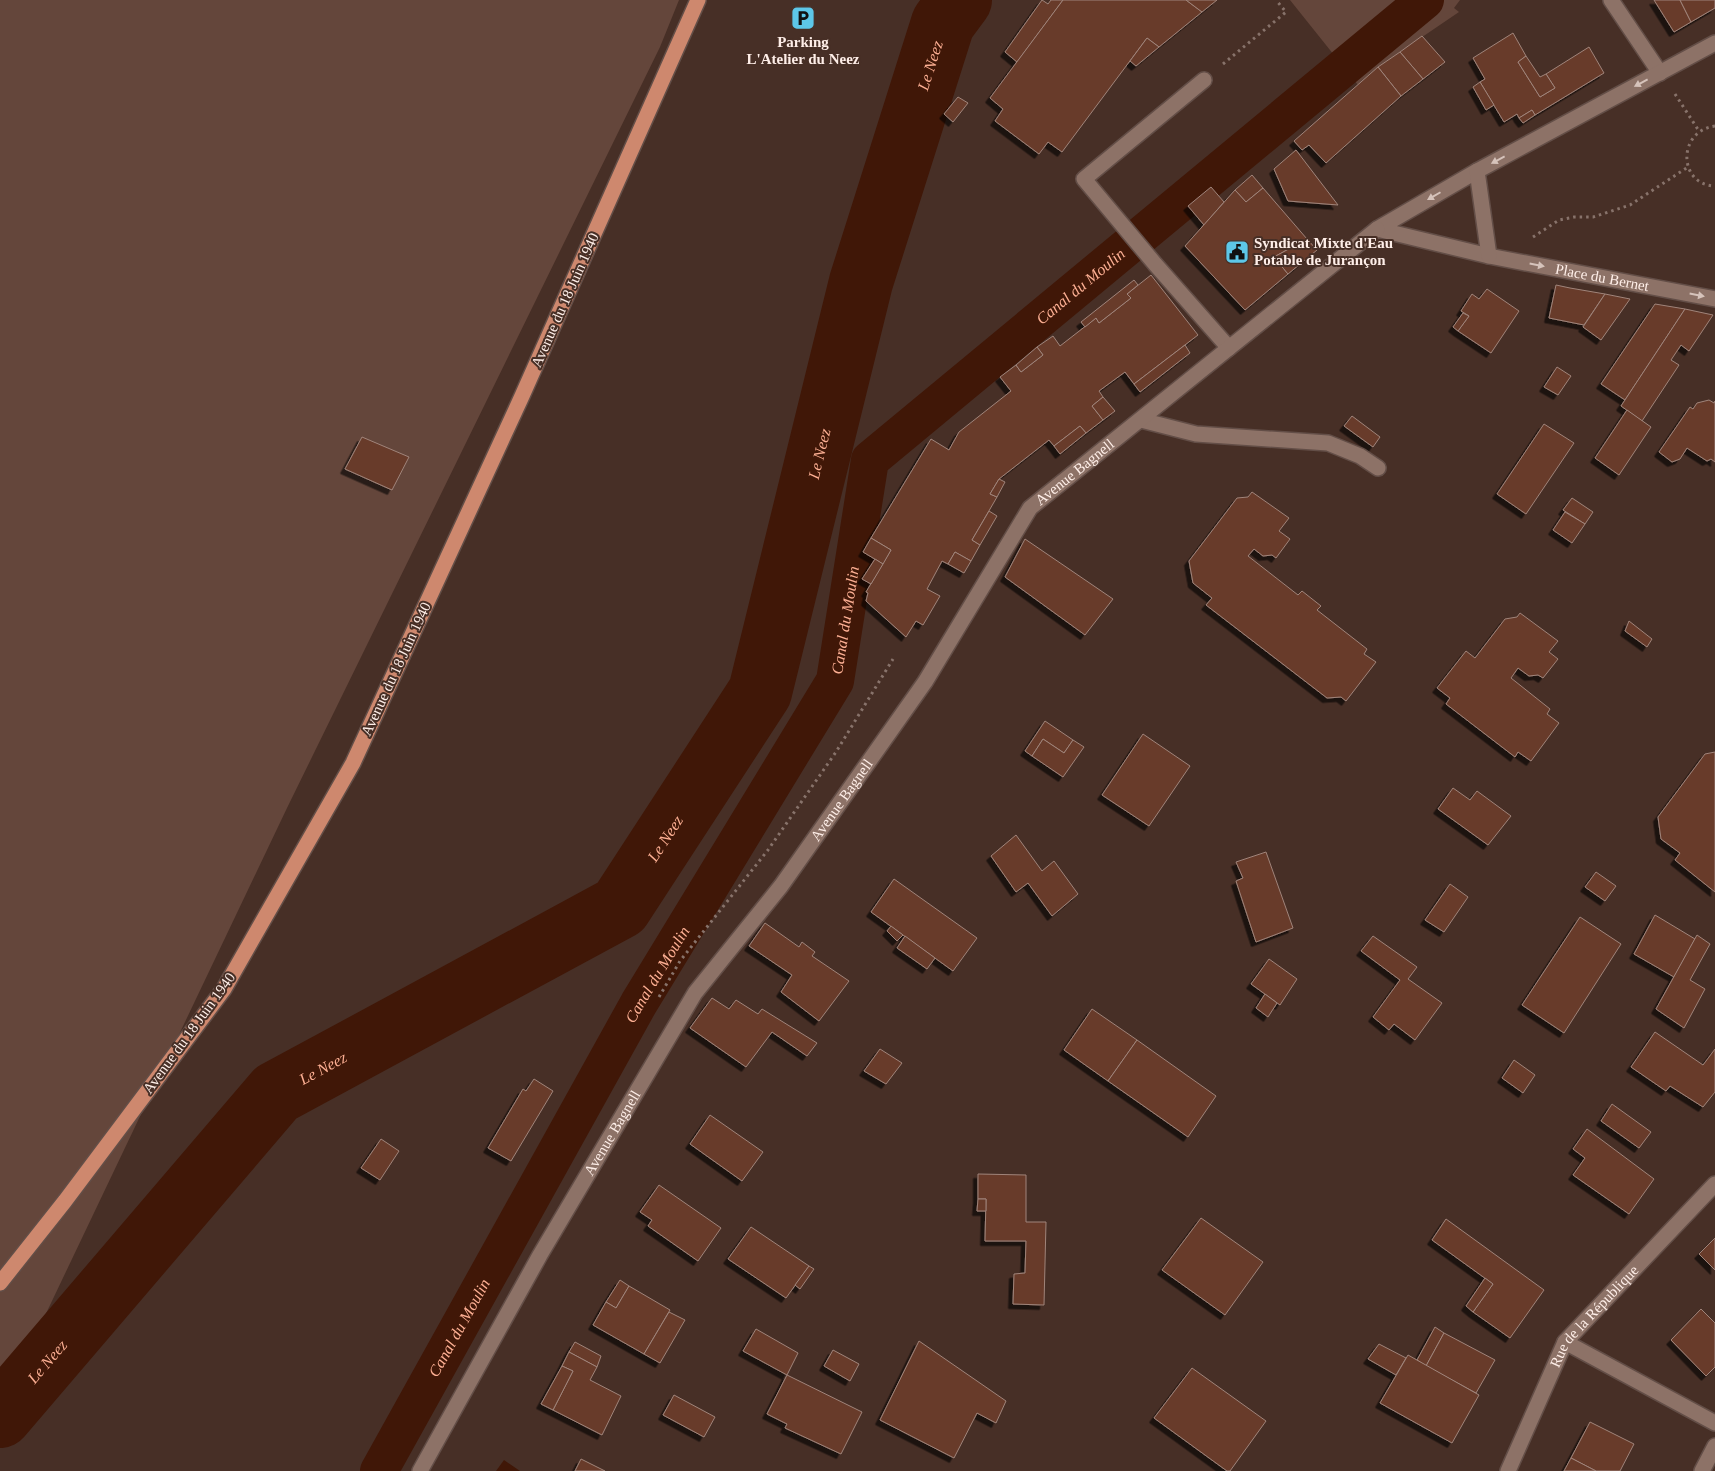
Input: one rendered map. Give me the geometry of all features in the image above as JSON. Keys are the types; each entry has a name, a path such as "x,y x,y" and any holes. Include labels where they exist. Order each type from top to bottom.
{"main road":[{"name":"Avenue du 18 Juin 1940","path":"0,1283 65,1201 224,989 353,763 522,396 698,0"}],"street":[{"path":"1611,0 1660,73"},
{"path":"1377,229 1476,171 1715,43"},
{"path":"1204,80 1084,179 1229,348"},
{"path":"1476,171 1489,256"},
{"name":"Place du Bernet","path":"1377,229 1489,256 1715,299"},
{"name":"Avenue Bagnell","path":"420,1471 540,1255 695,993 781,886 925,682 1030,508 1377,229"},
{"path":"1141,420 1196,434 1328,443 1360,456 1378,468"},
{"name":"Rue de la République","path":"1508,1471 1565,1342 1715,1184"},
{"path":"1565,1342 1715,1423"},
{"path":"1702,1471 1715,1446"}],"path":[{"path":"1204,80 1286,12 1276,0"},
{"path":"1660,73 1699,131"},
{"path":"1715,126 1699,131 1693,137 1688,146 1686,156 1693,176 1701,183 1715,186"},
{"path":"1489,256 1518,248 1559,220 1574,217 1593,217 1630,205 1688,166"}],"shaded area":[{"path":"0,0 679,0 660,47 287,808 0,1410"},
{"path":"1290,0 1460,0 1454,8 1459,12 1378,67 1358,85"},
{"path":"504,1460 520,1471 496,1471"}],"building":[{"path":"1042,0 1048,4 1051,0 1063,0 1017,62 1005,52"},
{"path":"1063,0 1186,0 1202,12 1159,47 1147,38 1062,152 1048,142 1039,154 995,121 1003,109 990,98"},
{"path":"1186,0 1217,0 1202,12"},
{"path":"1654,0 1680,0 1691,22 1674,32"},
{"path":"1680,0 1715,0 1715,8 1691,22"},
{"path":"1513,33 1526,56 1518,62 1540,97 1555,88 1546,74 1589,47 1604,73 1535,115 1532,110 1519,118 1517,114 1504,122 1480,82 1485,79 1473,58"},
{"path":"1422,36 1445,62 1423,79 1400,52"},
{"path":"1147,38 1159,47 1136,66 1130,61"},
{"path":"1400,52 1423,79 1401,96 1378,67"},
{"path":"1526,56 1540,77 1546,74 1555,88 1540,97 1518,62"},
{"path":"1378,67 1401,96 1326,163 1309,145 1302,150 1294,141"},
{"path":"1480,82 1494,105 1486,110 1473,87"},
{"path":"958,97 968,103 953,122 944,114"},
{"path":"1532,110 1535,115 1523,123 1519,118"},
{"path":"1296,150 1338,205 1288,201 1274,169"},
{"path":"1252,175 1263,188 1246,202 1235,190"},
{"path":"1211,187 1224,202 1204,225 1188,206"},
{"name":"Syndicat Mixte d'Eau Potable de Jurançon","path":"1263,188 1307,239 1274,257 1288,274 1245,310 1185,246 1235,190 1246,202"},
{"path":"1307,239 1317,250 1288,274 1274,257"},
{"path":"1151,275 1198,335 1134,384 1125,372 1099,391 1103,397 1092,406 1103,420 1086,433 1080,426 1054,446 1049,440 999,479 990,494 997,497 972,540 980,545 971,561 955,552 948,564 942,561 927,589 940,596 923,625 916,621 906,637 866,601 868,593 866,592 891,550 871,538 931,439 949,450 959,432 1011,391 1000,377 1016,365 1021,372 1043,355 1037,347 1053,336 1060,346 1096,318 1099,323 1131,298 1127,294"},
{"path":"1134,280 1138,285 1127,294 1131,298 1099,323 1096,318 1085,327 1081,322"},
{"path":"1556,285 1605,294 1584,325 1549,318"},
{"path":"1487,289 1519,311 1491,353 1458,331 1469,316 1461,311 1472,294 1479,299"},
{"path":"1605,294 1630,299 1601,340 1583,327"},
{"path":"1655,304 1685,309 1625,400 1601,384"},
{"path":"1685,309 1713,315 1689,351 1681,345 1671,360 1679,365 1642,421 1621,406"},
{"path":"1463,313 1469,316 1458,331 1453,327"},
{"path":"1185,345 1190,353 1140,392 1134,384"},
{"path":"1037,347 1043,355 1021,372 1016,365"},
{"path":"1557,367 1571,376 1558,395 1544,387"},
{"path":"1103,397 1115,411 1103,420 1092,406"},
{"path":"1709,400 1714,403 1715,401 1715,462 1711,459 1707,461 1687,448 1680,459 1672,462 1659,452 1690,407 1693,409 1697,403"},
{"path":"1627,410 1651,427 1619,475 1595,458"},
{"path":"1352,416 1380,437 1373,447 1344,426"},
{"path":"1544,424 1574,443 1526,514 1497,494"},
{"path":"1080,426 1086,433 1060,454 1054,446"},
{"path":"362,437 409,457 392,490 345,469"},
{"path":"999,479 1005,482 997,497 990,494"},
{"path":"1252,492 1289,518 1279,531 1290,539 1276,558 1272,555 1263,556 1254,549 1248,556 1298,595 1302,591 1321,606 1317,610 1367,649 1364,654 1376,662 1346,701 1341,697 1327,698 1206,605 1212,598 1193,583 1189,561 1237,498 1248,497"},
{"path":"1572,498 1593,512 1585,524 1563,510"},
{"path":"989,511 997,516 980,545 972,540"},
{"path":"1565,512 1585,524 1572,543 1553,530"},
{"path":"871,538 891,550 883,564 863,552"},
{"path":"1025,539 1113,599 1085,635 1005,577"},
{"path":"955,552 971,561 964,573 948,564"},
{"path":"875,559 883,564 871,584 862,579"},
{"path":"1520,613 1558,641 1549,652 1558,659 1543,678 1538,675 1529,676 1518,668 1511,678 1550,709 1547,714 1559,723 1531,761 1518,752 1515,757 1446,704 1450,698 1437,688 1466,651 1475,658 1505,619 1517,617"},
{"path":"1629,621 1652,639 1647,647 1625,631"},
{"path":"1045,721 1073,740 1064,753 1043,739 1032,756 1025,751"},
{"path":"1143,734 1190,766 1149,826 1102,795"},
{"path":"1043,739 1064,753 1073,740 1084,747 1063,777 1032,756"},
{"path":"1715,752 1715,892 1675,860 1680,853 1661,839 1658,817 1705,754"},
{"path":"1453,788 1470,800 1477,791 1511,816 1488,845 1438,809"},
{"path":"1016,835 1042,871 1054,861 1078,894 1052,916 1028,883 1016,892 991,856"},
{"path":"1266,852 1293,928 1256,942 1236,881 1243,878 1236,862"},
{"path":"1596,872 1616,886 1605,901 1585,887"},
{"path":"894,879 977,938 953,971 871,912"},
{"path":"1450,884 1468,897 1444,932 1425,920"},
{"path":"1655,915 1695,939 1674,977 1634,954"},
{"path":"1580,917 1621,944 1564,1033 1522,1005"},
{"path":"765,923 799,947 802,942 815,952 812,956 849,981 819,1021 781,992 792,975 749,946"},
{"path":"891,926 903,935 897,941 887,931"},
{"path":"1697,935 1710,944 1690,980 1705,989 1684,1028 1656,1009"},
{"path":"905,936 935,958 927,969 897,948"},
{"path":"1373,936 1417,967 1408,979 1442,1003 1415,1040 1394,1024 1389,1030 1373,1017 1400,980 1361,951"},
{"path":"1269,959 1297,979 1280,1005 1251,984"},
{"path":"1265,994 1277,1003 1268,1017 1256,1008"},
{"path":"712,998 729,1009 736,1000 758,1014 762,1009 817,1043 807,1056 772,1032 746,1067 690,1028"},
{"path":"1092,1009 1137,1040 1108,1081 1064,1050"},
{"path":"1655,1032 1703,1065 1715,1049 1715,1092 1703,1107 1670,1086 1666,1091 1631,1067"},
{"path":"1137,1040 1216,1096 1188,1137 1108,1081"},
{"path":"880,1049 902,1063 886,1084 864,1071"},
{"path":"1514,1060 1535,1075 1523,1093 1502,1078"},
{"path":"534,1079 553,1091 511,1161 488,1148 523,1089 526,1091"},
{"path":"1612,1104 1651,1132 1639,1148 1601,1121"},
{"path":"710,1115 763,1152 742,1181 690,1144"},
{"path":"1587,1129 1654,1179 1629,1214 1573,1175 1585,1158 1573,1149"},
{"path":"381,1139 399,1151 380,1180 361,1168"},
{"path":"978,1174 1026,1175 1026,1222 1046,1222 1044,1305 1013,1304 1014,1274 1025,1273 1026,1241 985,1241 986,1199 978,1199"},
{"path":"659,1185 721,1228 698,1261 648,1226 652,1220 640,1212"},
{"path":"978,1199 986,1199 986,1211 977,1211"},
{"path":"1201,1218 1263,1262 1225,1315 1162,1270"},
{"path":"1446,1219 1544,1290 1510,1338 1473,1312 1493,1284 1432,1240"},
{"path":"751,1227 809,1266 786,1298 728,1259"},
{"path":"1715,1238 1715,1270 1699,1254"},
{"path":"809,1266 814,1269 800,1289 795,1285"},
{"path":"1485,1278 1493,1284 1473,1312 1466,1306"},
{"path":"620,1280 629,1286 616,1308 606,1302"},
{"path":"629,1286 670,1310 644,1354 593,1325 606,1302 616,1308"},
{"path":"1701,1309 1715,1323 1715,1367 1706,1376 1671,1340"},
{"path":"669,1312 685,1320 660,1363 644,1354"},
{"path":"1435,1327 1444,1333 1426,1366 1417,1360"},
{"path":"756,1329 798,1353 787,1375 743,1351"},
{"path":"1444,1333 1495,1360 1476,1393 1426,1366"},
{"path":"919,1341 1006,1401 996,1423 977,1413 954,1458 880,1420"},
{"path":"575,1342 601,1356 597,1367 569,1352"},
{"path":"1379,1344 1406,1358 1396,1375 1368,1359"},
{"path":"833,1350 859,1364 850,1381 824,1366"},
{"path":"569,1352 597,1367 590,1380 621,1396 602,1435 553,1410 573,1371 562,1366"},
{"path":"1408,1355 1479,1395 1452,1443 1380,1403"},
{"path":"562,1366 573,1371 553,1410 541,1404"},
{"path":"1192,1368 1266,1421 1230,1471 1227,1471 1154,1418"},
{"path":"787,1375 862,1412 841,1454 785,1428 787,1424 767,1414"},
{"path":"674,1395 715,1417 704,1437 663,1415"},
{"path":"1590,1422 1634,1444 1620,1471 1596,1471 1571,1458"},
{"path":"1571,1458 1596,1471 1564,1471"},
{"path":"581,1459 605,1471 575,1471"}],"waterway":[{"name":"Le Neez","path":"0,1416 276,1093 620,907 760,692 861,282 943,23 960,0"},
{"name":"Canal du Moulin","path":"379,1471 639,1003 835,681 870,460 1425,0"}],"place":[{"name":"Parking L'Atelier du Neez","path":"803,18"},
{"name":"Syndicat Mixte d'Eau Potable de Jurançon","path":"1237,252"}]}
